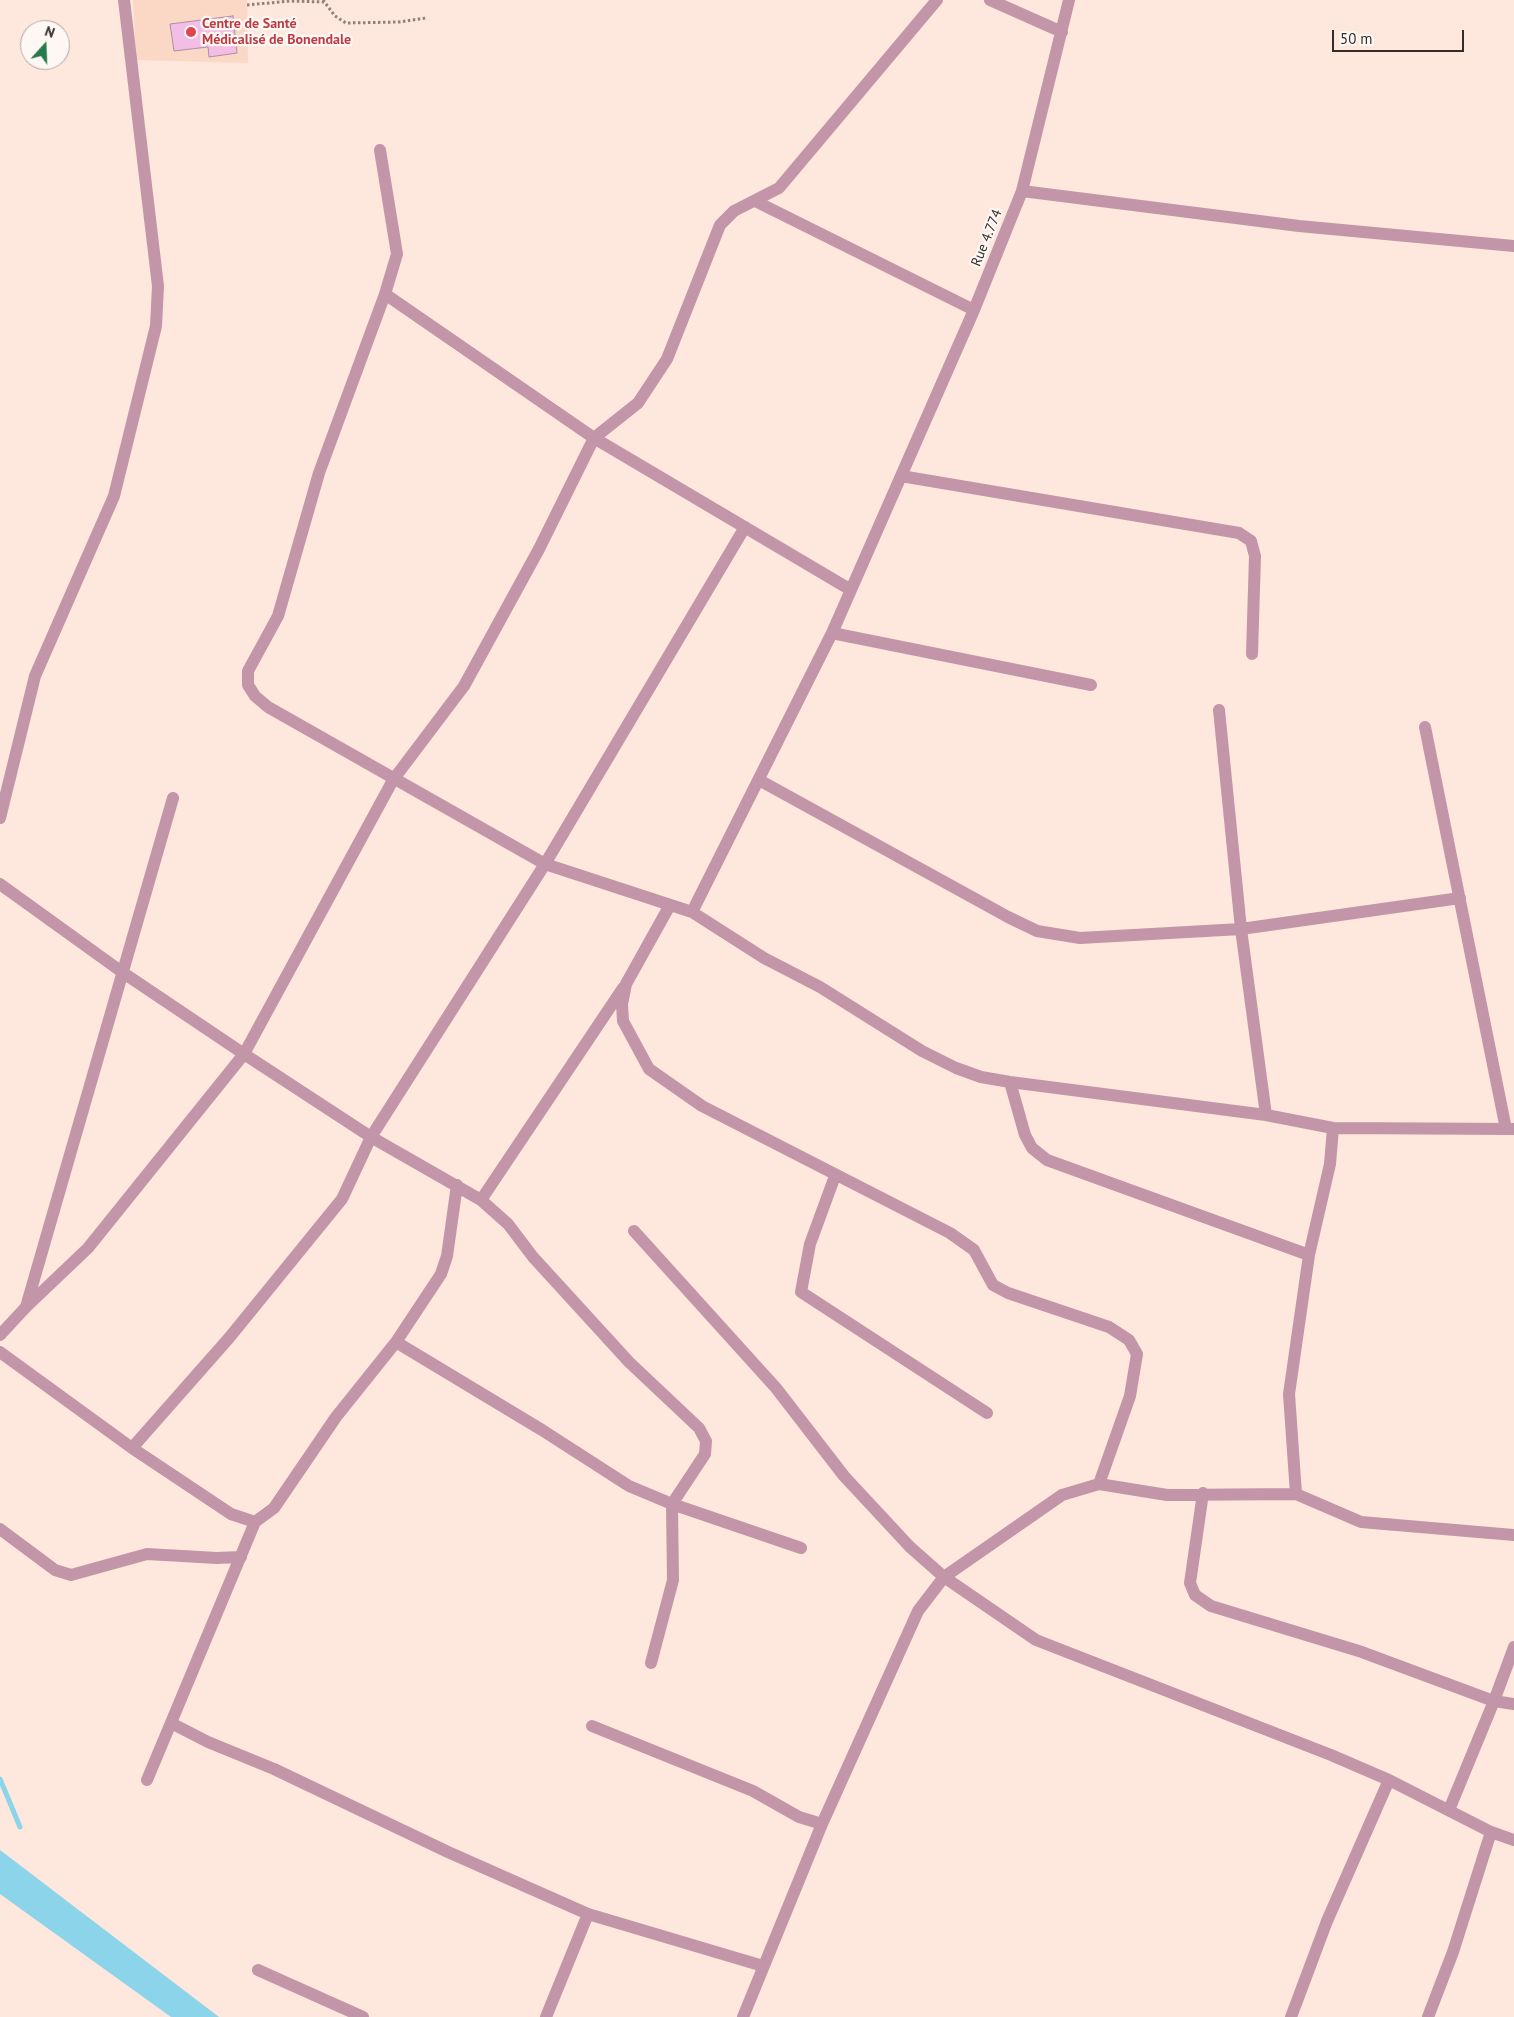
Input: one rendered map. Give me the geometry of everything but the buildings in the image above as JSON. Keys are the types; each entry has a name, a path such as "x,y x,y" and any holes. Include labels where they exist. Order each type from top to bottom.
{"street":[{"path":"0,818 35,676 114,496 156,326 158,286 124,0"},
{"path":"0,1335 26,1306 88,1248 244,1054 393,780 464,686 539,549 594,438 638,403 650,388 673,344 720,225 734,211 779,188 937,0"},
{"path":"990,0 1062,32"},
{"name":"Rue 4.774","path":"692,912 832,633 974,310 1022,191 1069,0"},
{"path":"380,150 397,254 385,294 320,474 278,616 248,671 248,685 255,696 268,708 336,744 393,780 546,864 692,912 764,958 820,987 922,1051 956,1068 981,1077 1266,1115 1333,1128 1510,1129 1425,727"},
{"path":"1022,191 1299,226 1514,246"},
{"path":"755,201 974,310"},
{"path":"385,294 594,438 851,590"},
{"path":"901,476 1239,533 1251,541 1255,556 1252,654"},
{"path":"132,1448 229,1338 342,1199 371,1137 546,864 745,527"},
{"path":"832,633 1091,685"},
{"path":"1219,710 1241,929 1266,1115"},
{"path":"759,780 1037,931 1080,938 1241,929 1460,898"},
{"path":"26,1306 173,798"},
{"path":"0,884 122,972 244,1054 371,1137 458,1185 481,1200 508,1224 533,1257 629,1362 699,1428 706,1441 705,1454 672,1504 673,1580 651,1663"},
{"path":"481,1200 626,984 670,905"},
{"path":"626,984 622,1004 623,1020 649,1069 702,1106 835,1176 950,1233 974,1250 993,1285 1008,1293 1108,1327 1129,1340 1138,1354 1130,1396 1099,1484"},
{"path":"1010,1082 1025,1135 1032,1148 1047,1160 1309,1256"},
{"path":"1296,1494 1289,1394 1309,1256 1330,1164 1333,1128"},
{"path":"835,1176 810,1244 801,1292 987,1413"},
{"path":"147,1780 256,1522 274,1508 336,1416 396,1342 441,1274 447,1256 458,1185"},
{"path":"634,1230 776,1388 844,1476 910,1547 944,1577 1036,1640 1388,1780 1491,1832 1514,1840"},
{"path":"396,1342 542,1430 629,1486 672,1504 800,1548"},
{"path":"0,1352 132,1448 231,1514 256,1522"},
{"path":"743,2017 822,1824 918,1611 944,1577 1062,1495 1099,1484 1167,1495 1203,1493 1296,1494 1361,1522 1514,1535"},
{"path":"1203,1493 1190,1583 1195,1595 1211,1606 1362,1652 1494,1701 1514,1704"},
{"path":"0,1529 55,1570 72,1576 147,1554 241,1558"},
{"path":"1449,1810 1494,1701 1514,1646"},
{"path":"171,1722 208,1742 274,1769 448,1852 588,1914 763,1966"},
{"path":"592,1726 753,1791 798,1817 822,1824"},
{"path":"1291,2017 1327,1921 1388,1780"},
{"path":"1428,2017 1453,1952 1491,1832"},
{"path":"546,2017 588,1914"},
{"path":"258,1970 363,2017"}],"path":[{"path":"248,5 290,1 323,1 335,16 346,23 399,22 426,18"}],"shaded area":[{"name":"Centre de Santé Médicalisé de Bonendale","path":"133,0 247,0 248,63 136,60"}],"water":[{"path":"0,1850 219,2017 171,2017 0,1894"}],"waterway":[{"path":"0,1779 20,1827"}],"place":[{"name":"Centre de Santé Médicalisé de Bonendale","path":"191,32"}]}
